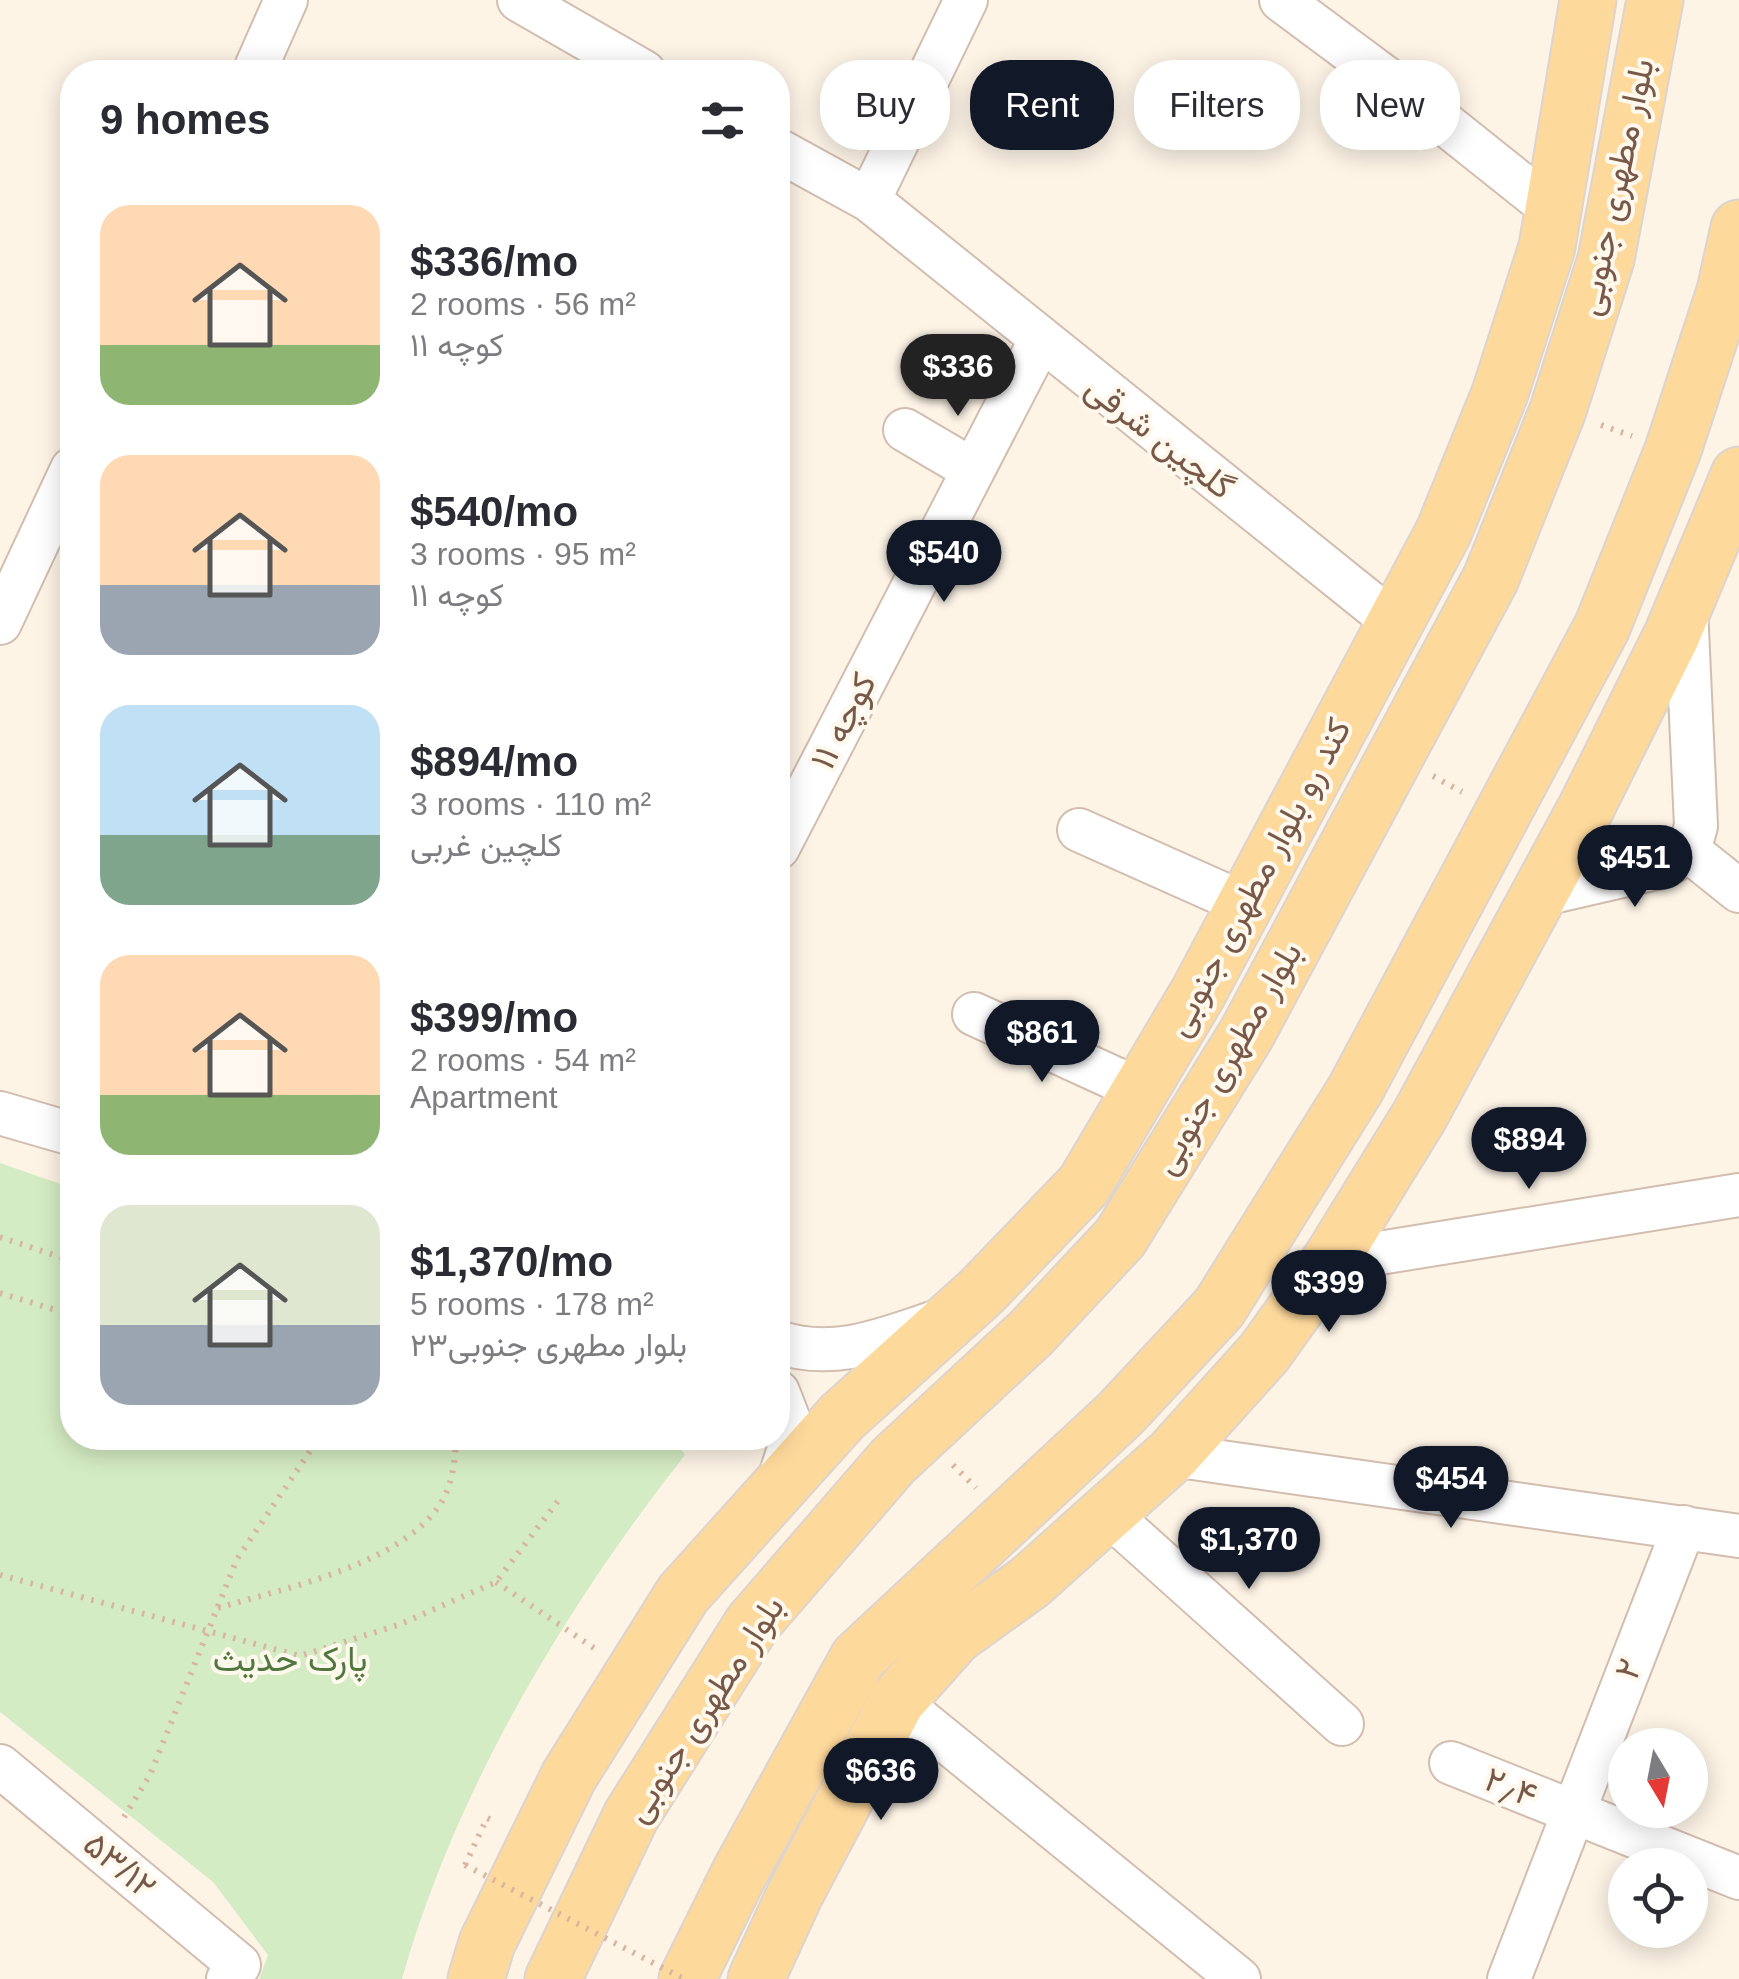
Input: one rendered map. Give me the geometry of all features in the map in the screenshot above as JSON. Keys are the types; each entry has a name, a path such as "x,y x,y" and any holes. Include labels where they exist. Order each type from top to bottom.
{"main road":[{"name":"کند رو بلوار مطهری جنوبی","path":"485,1967 569,1776 683,1594 842,1417 955,1315 1084,1185 1245,904 1444,531 1500,393 1546,247 1588,2"},
{"path":"1588,2 1653,8"},
{"name":"بلوار مطهری جنوبی","path":"553,1979 632,1816 752,1624 922,1434 1031,1332 1120,1238 1248,1032 1491,578 1558,410 1606,259 1653,8"},
{"path":"686,1979 858,1658 1120,1414 1219,1308 1355,1090 1602,627 1673,450 1732,283 1739,228"},
{"path":"756,1979 795,1894 898,1701 955,1636 1030,1582 1172,1456 1264,1353 1330,1261 1420,1115 1539,895 1686,602 1739,475"},
{"path":"858,1658 955,1636"}],"street":[{"path":"259,60 286,0"},
{"path":"519,0 623,60"},
{"path":"869,200 966,0"},
{"path":"1280,0 1414,99 1553,210"},
{"name":"گلچین شرقی","path":"790,164 869,200 1395,623"},
{"name":"کوچه ۱۱","path":"790,825 1040,341"},
{"path":"905,430 973,470"},
{"path":"0,622 60,495"},
{"path":"1539,895 1665,866 1688,851 1696,826 1686,602"},
{"path":"1079,830 1245,904"},
{"path":"1688,851 1739,891"},
{"path":"974,1014 1140,1090"},
{"path":"0,1113 60,1130"},
{"path":"1330,1261 1739,1195"},
{"path":"790,1346 809,1352 862,1346 955,1315"},
{"path":"776,1491 789,1450"},
{"path":"1172,1456 1739,1536"},
{"path":"1108,1514 1342,1724"},
{"name":"۲","path":"1509,1979 1684,1527"},
{"path":"898,1701 1239,1979"},
{"name":"۲٫۴","path":"1451,1763 1739,1878"},
{"name":"۵۳/۱۲","path":"0,1766 104,1850 234,1972"}],"path":[{"path":"1558,410 1673,450"},
{"path":"1396,756 1505,815"},
{"path":"0,1237 60,1257"},
{"path":"0,1293 60,1312"},
{"path":"922,1434 1007,1519"},
{"path":"104,1850 150,1775 237,1559 311,1450"},
{"path":"217,1608 342,1572 422,1524 446,1494 456,1450"},
{"path":"0,1575 300,1656 398,1625 496,1582 561,1497"},
{"path":"496,1582 635,1676"},
{"path":"487,1818 466,1864 686,1979"}],"green space":[{"name":"پارک حدیث","path":"0,1163 60,1184 60,1450 681,1450 685,1455 597,1575 518,1704 452,1839 402,1979 259,1979 268,1955 213,1882 0,1712"}]}
